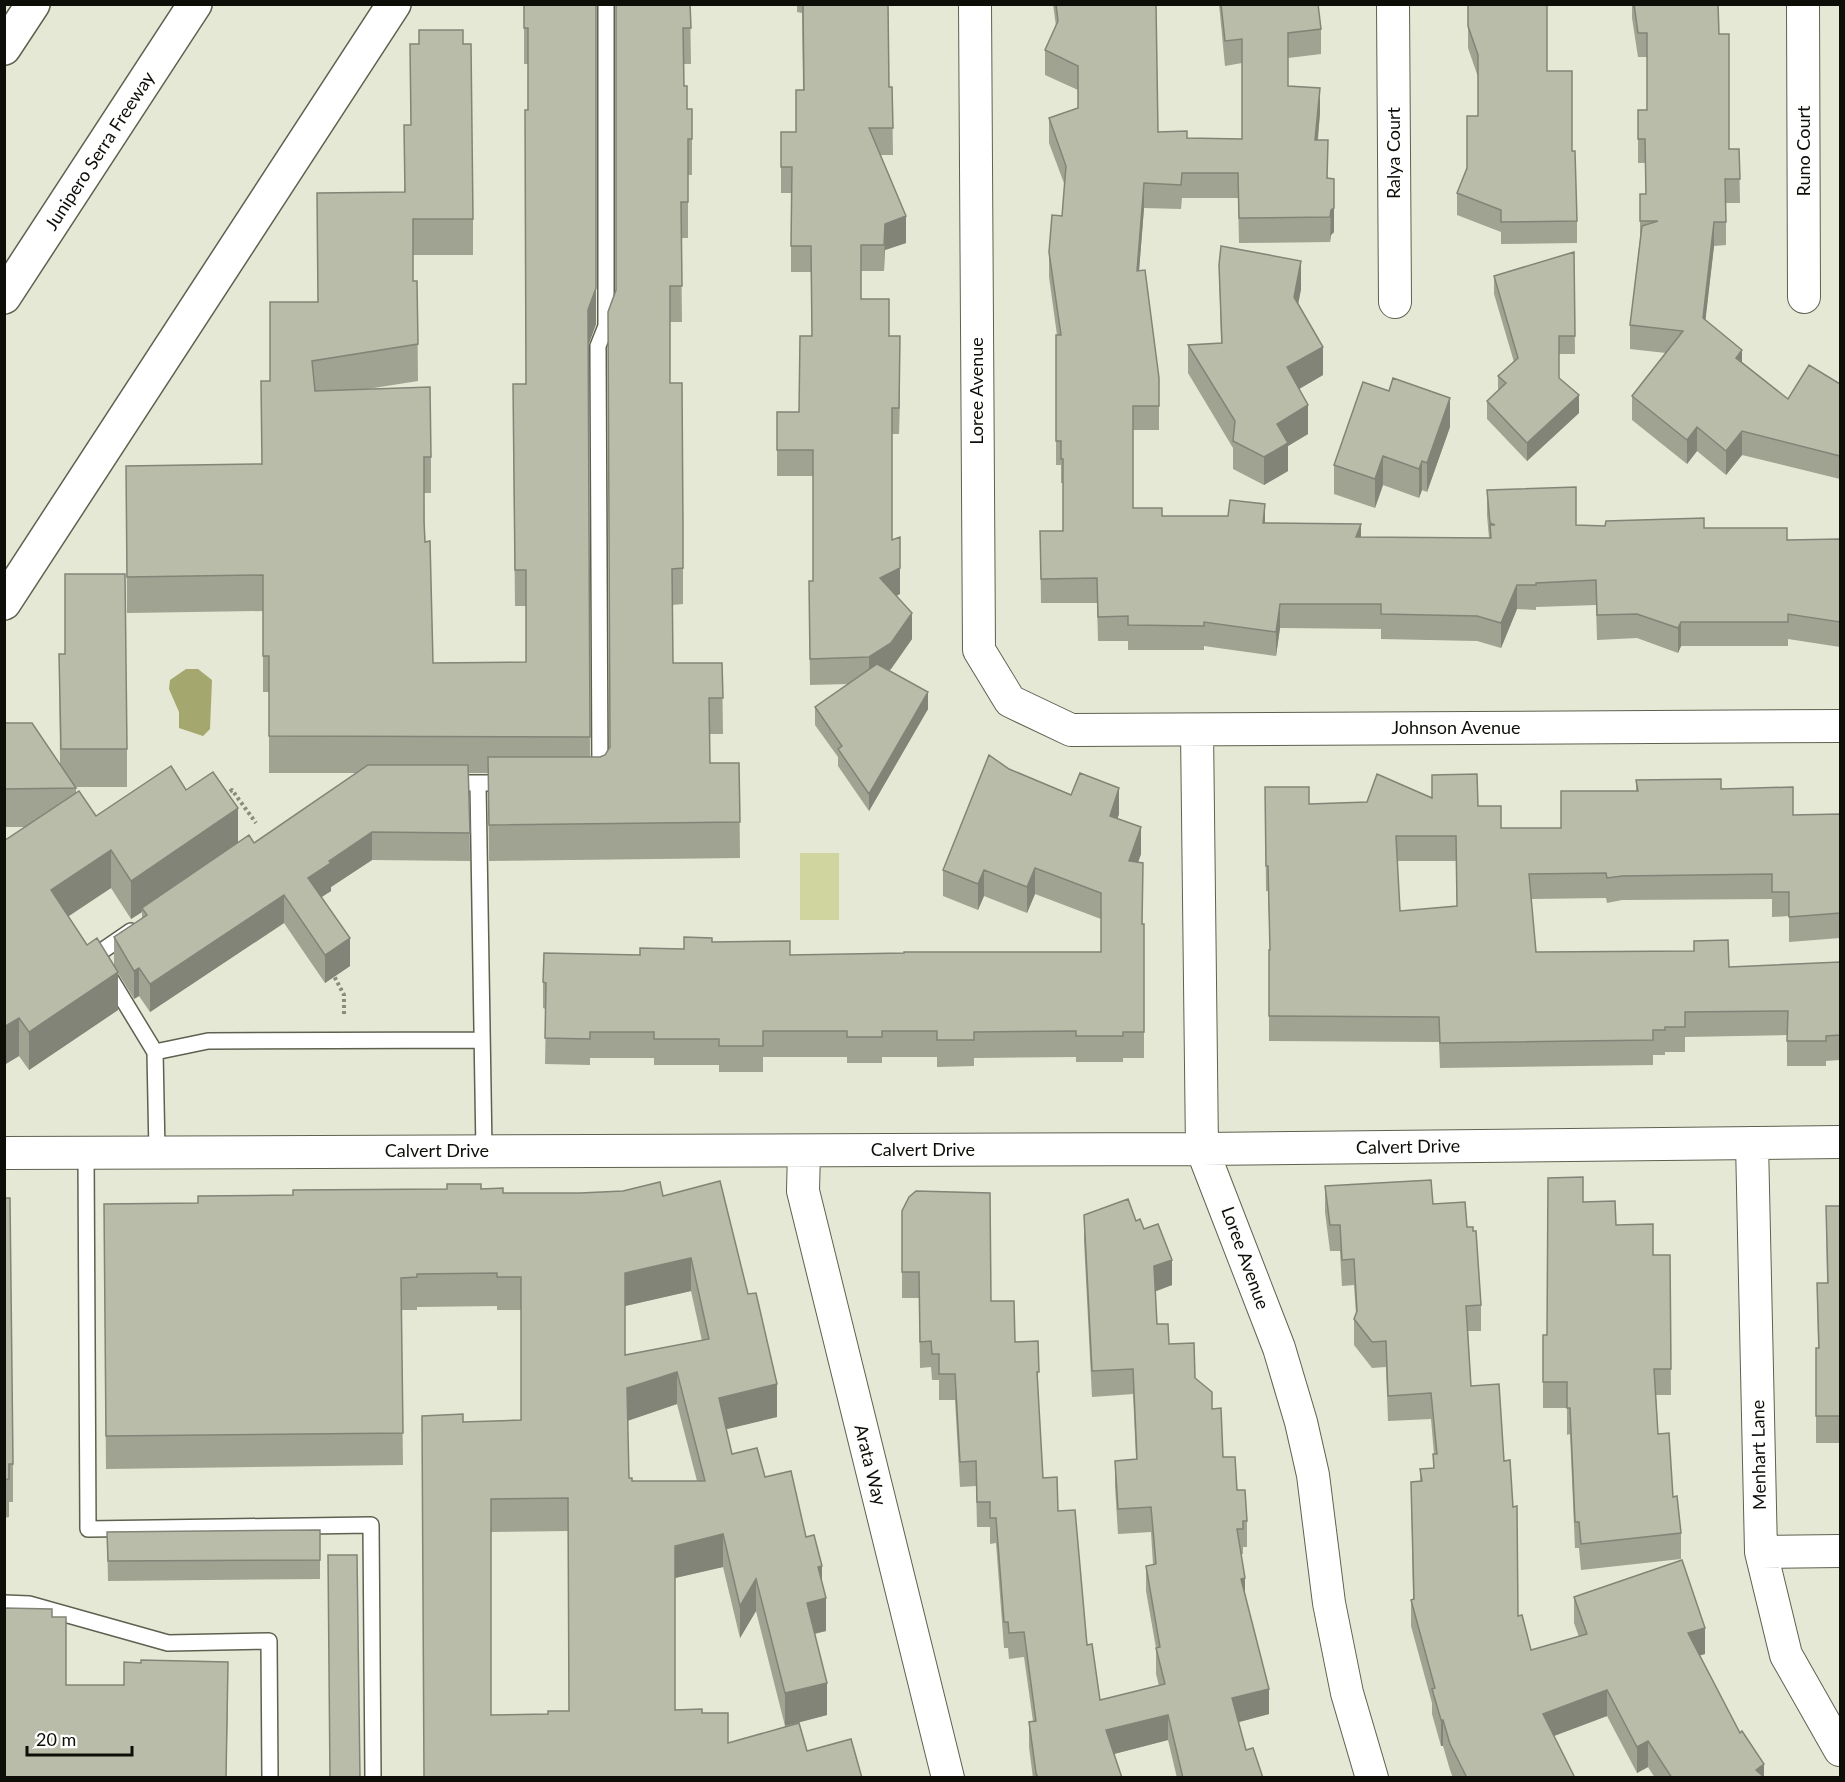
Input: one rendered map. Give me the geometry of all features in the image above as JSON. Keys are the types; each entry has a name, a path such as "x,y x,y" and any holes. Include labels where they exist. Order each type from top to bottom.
{"highway":[{"path":"4,48 33,4"},
{"name":"Junipero Serra Freeway","path":"4,297 195,4"},
{"path":"4,603 394,4"}],"street":[{"name":"Loree Avenue","path":"975,4 979,650 1010,701 1071,730"},
{"name":"Ralya Court","path":"1393,4 1395,302"},
{"name":"Runo Court","path":"1803,4 1804,297"},
{"name":"Johnson Avenue","path":"1071,730 1840,726"},
{"name":"Loree Avenue","path":"1197,730 1202,1149 1279,1348 1301,1422 1312,1475 1329,1603 1347,1693 1372,1778"},
{"name":"Calvert Drive","path":"4,1153 1202,1149 1840,1142"},
{"name":"Menhart Lane","path":"1752,1143 1761,1552 1786,1654 1840,1750"},
{"name":"Arata Way","path":"804,1151 802,1191 948,1778"},
{"path":"1761,1552 1840,1551"}],"lane":[{"path":"588,783 600,783 598,346 606,326 606,4"},
{"path":"433,783 519,783"},
{"path":"478,784 484,1151"},
{"path":"143,923 96,955 155,1053 157,1152"},
{"path":"155,1053 208,1041 483,1040"},
{"path":"86,1153 88,1529 370,1525 374,1778"},
{"path":"4,1603 29,1604 168,1643 269,1641 270,1778"}],"path":[{"path":"224,796 232,790 256,823"},
{"path":"331,970 344,995"}],"shaded area":[{"path":"186,669 198,669 212,680 210,729 203,736 179,728 179,712 169,689 170,680"},
{"path":"800,853 839,853 839,920 800,920"}],"building":[{"path":"524,4 596,4 596,288 588,310 590,737 269,736 269,656 263,656 263,575 127,577 126,466 262,464 261,381 270,381 270,302 318,302 317,193 405,192 404,125 411,125 410,44 419,44 419,30 463,30 463,44 471,44 473,219 413,219 413,281 417,281 418,344 312,361 315,391 430,387 431,457 424,457 424,521 425,542 430,541 433,663 526,662 526,570 515,570 513,384 526,384 525,110 528,110 528,28 524,28"},
{"path":"616,4 690,4 691,28 683,28 684,86 687,86 687,109 692,109 692,139 688,139 688,202 681,202 682,286 670,286 670,383 682,383 683,568 672,569 673,663 722,663 723,698 709,698 710,763 739,763 740,822 489,825 488,757 600,757 605,755 610,747 608,312 616,290"},
{"path":"803,4 888,4 889,87 892,87 893,128 869,128 906,216 885,224 884,245 861,245 861,299 889,299 889,336 900,336 899,408 892,408 892,540 900,537 900,568 880,578 912,613 891,643 869,657 810,659 809,581 813,581 813,450 777,450 777,412 799,412 800,336 812,336 811,246 791,246 792,167 781,167 781,132 796,132 796,90 804,90"},
{"path":"1056,4 1156,4 1158,132 1187,131 1187,138 1242,139 1242,39 1225,41 1221,4 1318,4 1321,29 1288,33 1288,86 1320,88 1315,140 1328,140 1327,178 1334,179 1334,208 1331,210 1330,217 1239,218 1238,173 1182,173 1181,185 1144,183 1137,271 1145,270 1159,378 1159,406 1133,406 1133,508 1162,508 1162,516 1228,516 1230,500 1265,504 1263,523 1361,524 1356,537 1491,538 1490,525 1495,525 1490,523 1487,490 1576,487 1576,525 1605,526 1606,521 1704,518 1704,528 1787,528 1787,540 1840,539 1840,622 1788,614 1788,622 1681,622 1678,628 1637,614 1597,615 1596,580 1517,585 1501,623 1477,616 1381,614 1381,604 1280,604 1276,632 1204,622 1204,626 1128,625 1128,616 1098,617 1097,578 1041,579 1040,531 1063,531 1063,459 1061,459 1061,441 1056,441 1056,335 1061,335 1049,252 1052,215 1062,216 1066,166 1049,118 1078,108 1078,66 1045,50 1058,21"},
{"path":"1468,4 1547,4 1547,71 1572,71 1572,151 1575,151 1577,221 1501,222 1501,210 1457,193 1467,168 1467,116 1478,116 1478,55 1468,26"},
{"path":"1634,4 1718,4 1719,34 1729,34 1729,149 1739,149 1740,179 1725,179 1726,222 1714,222 1703,318 1742,350 1736,358 1788,399 1809,365 1840,384 1840,456 1742,431 1726,451 1697,427 1687,440 1632,396 1683,331 1630,325 1642,226 1658,221 1640,221 1640,194 1646,194 1645,139 1638,139 1638,110 1647,110 1647,33 1638,33"},
{"path":"1221,246 1301,261 1294,297 1323,347 1287,367 1308,405 1277,424 1288,443 1264,457 1233,441 1235,421 1188,345 1222,343 1219,265"},
{"path":"1574,252 1575,336 1559,336 1559,378 1579,395 1527,443 1487,401 1506,383 1498,376 1518,358 1494,276"},
{"path":"1393,378 1450,398 1427,463 1422,461 1419,469 1383,456 1375,479 1334,465 1363,382 1389,391"},
{"path":"65,574 125,574 127,749 61,749 59,654 65,654"},
{"path":"877,664 928,692 869,794 838,749 842,746 815,707"},
{"path":"4,723 32,723 76,788 4,789"},
{"path":"989,755 1009,769 1071,795 1080,773 1119,788 1110,816 1141,827 1129,861 1143,863 1144,1032 1123,1032 1123,1036 1076,1036 1076,1031 974,1032 974,1040 937,1040 937,1031 882,1031 882,1037 847,1037 847,1031 763,1031 763,1046 719,1046 719,1039 654,1039 654,1032 590,1032 590,1039 545,1038 544,953 640,955 640,948 684,949 684,937 712,938 712,942 790,941 790,955 904,952 1101,952 1101,893 1035,868 1027,887 984,870 978,884 943,870"},
{"path":"368,765 468,765 470,833 372,832 308,878 350,938 325,955 284,895 150,984 139,968 134,971 114,937 147,915 142,908 249,835 254,843"},
{"path":"171,766 186,790 213,772 238,808 131,881 111,850 51,890 87,945 97,938 118,972 29,1032 19,1018 4,1027 4,841 79,791 96,816"},
{"path":"1377,774 1432,798 1432,775 1477,774 1478,806 1501,806 1501,828 1561,828 1561,791 1638,791 1636,780 1721,779 1721,789 1793,787 1793,815 1840,814 1840,913 1789,917 1789,892 1772,892 1772,874 1607,878 1606,873 1529,874 1536,952 1694,951 1694,941 1728,940 1729,967 1840,962 1840,1035 1826,1036 1826,1041 1787,1041 1788,1011 1685,1012 1685,1027 1665,1027 1665,1030 1653,1030 1653,1040 1440,1043 1439,1017 1269,1016 1270,950 1265,787 1309,787 1309,804 1367,802","holes":["1396,836 1456,836 1457,906 1400,911"]},
{"path":"1583,1177 1583,1202 1615,1201 1616,1225 1653,1224 1653,1255 1670,1255 1671,1369 1654,1369 1658,1434 1669,1433 1673,1497 1677,1496 1681,1533 1581,1544 1579,1522 1575,1522 1567,1382 1543,1382 1543,1335 1547,1335 1548,1178"},
{"path":"1431,1180 1433,1204 1465,1202 1467,1227 1473,1227 1473,1231 1476,1231 1481,1305 1466,1306 1471,1386 1499,1384 1504,1461 1510,1460 1513,1507 1517,1506 1518,1616 1522,1615 1531,1650 1587,1634 1574,1597 1682,1560 1705,1628 1688,1633 1740,1733 1742,1731 1764,1764 1756,1770 1765,1778 1672,1778 1648,1741 1637,1747 1607,1690 1543,1714 1575,1778 1467,1778 1450,1744 1443,1720 1441,1720 1432,1689 1435,1688 1411,1600 1414,1599 1411,1482 1422,1481 1420,1469 1434,1468 1433,1454 1437,1454 1431,1393 1388,1396 1386,1341 1372,1342 1354,1319 1357,1311 1354,1259 1342,1260 1340,1225 1330,1225 1325,1186"},
{"path":"720,1181 748,1294 756,1293 777,1384 719,1398 732,1454 757,1448 765,1477 791,1471 806,1537 814,1535 822,1566 818,1567 826,1598 807,1603 827,1683 785,1693 756,1579 740,1606 723,1534 675,1546 675,1710 702,1709 702,1713 728,1713 728,1743 799,1723 807,1751 851,1739 862,1778 424,1778 422,1416 463,1414 463,1422 521,1420 521,1277 497,1277 497,1273 417,1274 417,1277 401,1278 403,1433 106,1436 104,1204 198,1203 198,1196 293,1195 293,1190 447,1189 447,1184 481,1184 481,1189 503,1188 503,1193 580,1193 623,1191 660,1182 663,1196","holes":["691,1258 709,1339 625,1355 625,1273","677,1372 705,1481 632,1481 632,1478 629,1478 627,1388","568,1498 569,1711 548,1711 548,1714 491,1715 491,1499"]},
{"path":"916,1191 990,1193 991,1301 1014,1301 1015,1342 1038,1341 1039,1372 1037,1372 1043,1478 1057,1477 1058,1511 1075,1510 1087,1645 1092,1644 1100,1700 1165,1684 1156,1648 1160,1647 1146,1566 1156,1564 1151,1507 1118,1509 1115,1461 1137,1459 1133,1369 1092,1371 1084,1215 1128,1199 1136,1221 1140,1219 1144,1229 1158,1224 1172,1260 1154,1266 1157,1324 1168,1324 1169,1344 1194,1343 1195,1378 1212,1392 1212,1409 1221,1408 1223,1457 1235,1457 1237,1490 1245,1490 1247,1521 1243,1521 1243,1529 1237,1529 1245,1578 1241,1579 1269,1689 1232,1698 1246,1750 1253,1748 1263,1778 1183,1778 1168,1715 1106,1730 1122,1778 1038,1778 1029,1722 1036,1721 1024,1632 1009,1633 1008,1622 1004,1622 996,1518 990,1518 990,1502 977,1502 976,1461 960,1462 955,1374 939,1374 939,1354 932,1354 931,1341 920,1342 919,1272 902,1272 902,1211 909,1197"},
{"path":"4,1198 10,1198 13,1464 9,1464 9,1479 4,1480"},
{"path":"1826,1206 1840,1206 1840,1416 1816,1416 1816,1348 1819,1348 1817,1283 1828,1283"},
{"path":"320,1530 320,1560 108,1561 107,1532"},
{"path":"328,1555 357,1555 360,1778 330,1778"},
{"path":"4,1608 52,1609 52,1617 66,1617 66,1685 124,1685 124,1662 141,1663 141,1660 228,1662 226,1778 4,1778"}]}
